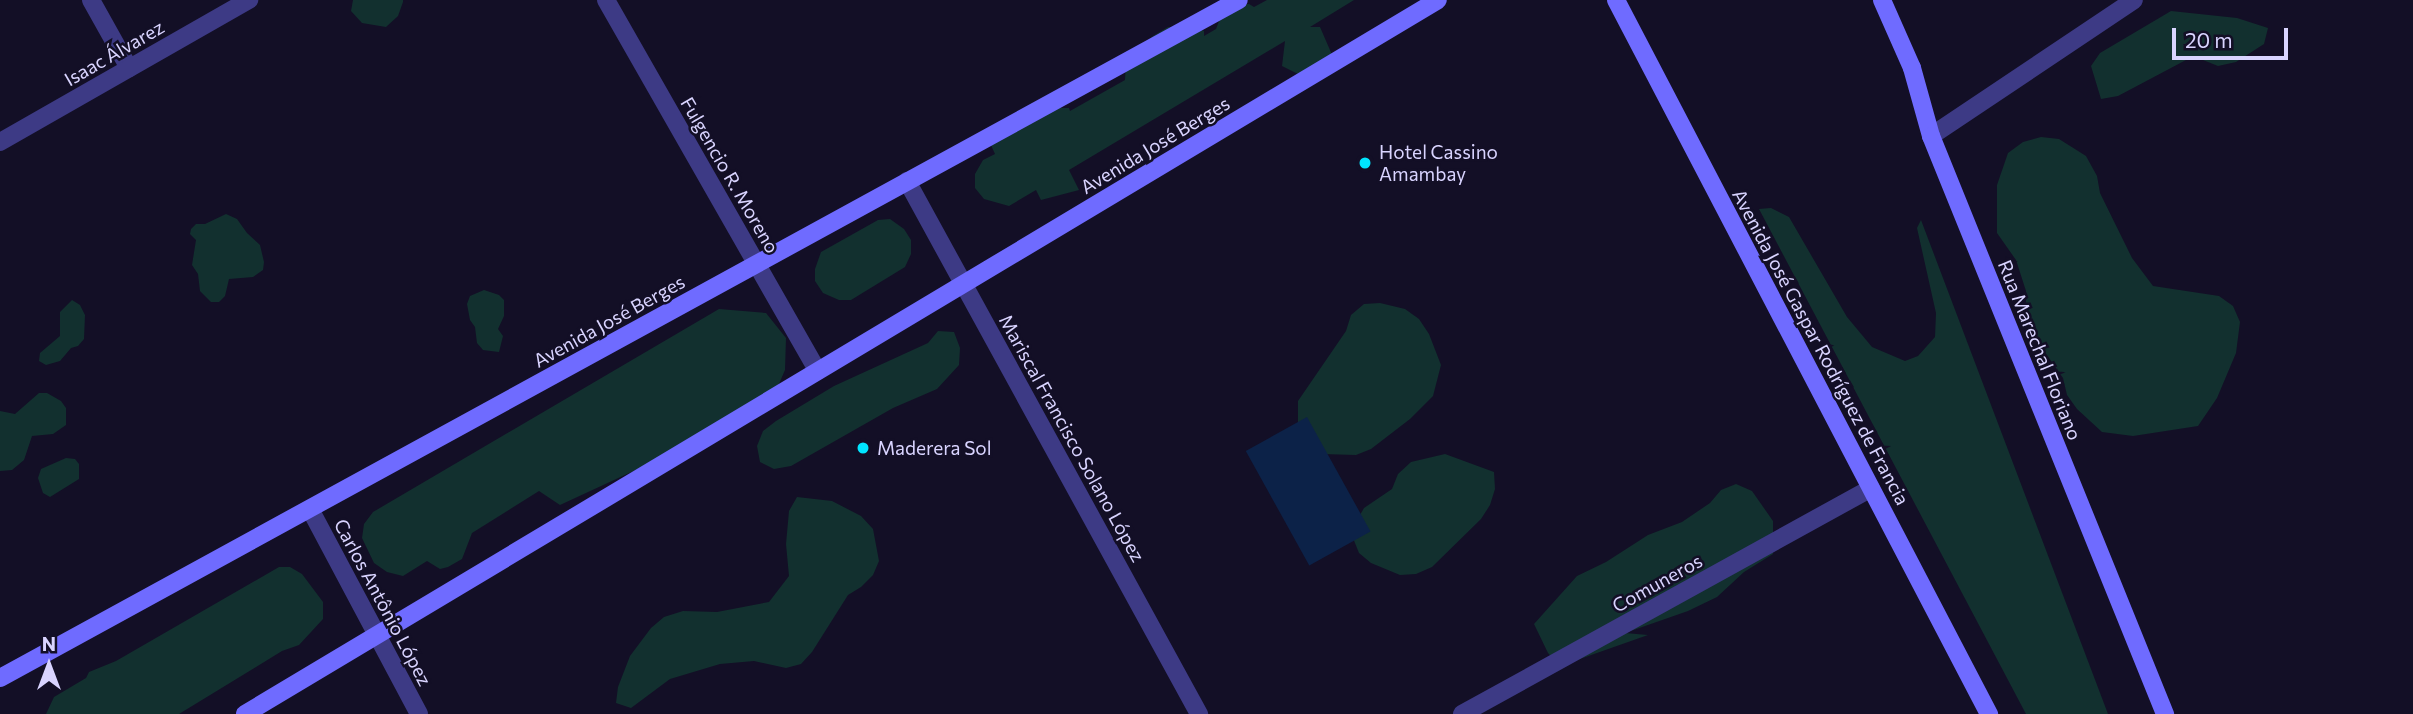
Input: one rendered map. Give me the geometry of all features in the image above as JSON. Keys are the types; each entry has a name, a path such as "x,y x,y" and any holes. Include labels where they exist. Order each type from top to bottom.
{"main road":[{"name":"Avenida José Berges","path":"0,678 1239,0"},
{"name":"Avenida José Berges","path":"245,714 1438,0"},
{"name":"Avenida José Gaspar Rodríguez de Francia","path":"1616,0 1989,714"},
{"name":"Rua Marechal Floriano","path":"1882,0 1912,68 1931,136 2165,714"}],"street":[{"path":"91,0 130,68"},
{"name":"Isaac Álvarez","path":"0,142 249,0"},
{"name":"Fulgencio R. Moreno","path":"606,0 818,371"},
{"path":"1931,136 2134,0"},
{"name":"Mariscal Francisco Solano López","path":"907,181 1199,714"},
{"name":"Comuneros","path":"1462,714 1871,488"},
{"name":"Carlos Antônio López","path":"310,509 419,714"}],"green space":[{"path":"353,0 403,2 398,16 386,27 362,23 351,11"},
{"path":"1267,0 1354,0 1310,27 1320,27 1333,57 1298,74 1282,66 1285,41 1069,170 1079,190 1041,200 1036,190 1009,206 984,199 975,188 975,174 983,160 995,154 985,132 1042,108 1069,108 1070,111 1125,80 1126,61 1153,36 1168,27 1194,27 1204,31 1204,36 1216,29 1221,16 1233,5 1249,4 1254,7"},
{"path":"2171,11 2237,18 2268,28 2264,44 2236,62 2218,66 2203,60 2186,60 2118,96 2101,99 2091,66 2100,53"},
{"path":"2041,137 2059,139 2086,156 2097,176 2100,193 2132,258 2153,286 2219,296 2233,306 2240,322 2236,353 2217,398 2198,426 2133,436 2102,432 2077,409 2067,395 2063,378 2035,338 2026,306 2026,291 2016,260 1997,233 1997,185 2008,153 2023,142"},
{"path":"1771,208 1789,217 1847,317 1872,347 1905,361 1918,356 1935,337 1936,313 1917,228 1921,220 2108,714 2026,714 1759,209"},
{"path":"226,214 237,219 260,245 263,270 253,277 229,279 225,296 219,302 211,302 200,291 198,274 192,265 196,240 190,234 196,224 205,224"},
{"path":"890,219 904,229 911,240 911,254 905,267 851,300 839,300 823,293 815,281 815,269 821,252 878,220"},
{"path":"484,290 499,295 504,300 504,316 498,329 503,336 499,352 483,350 477,343 475,327 470,320 467,304 470,296"},
{"path":"72,300 80,305 85,315 84,339 78,346 71,348 60,361 46,365 39,361 40,353 60,336 60,312"},
{"path":"1380,303 1405,309 1419,319 1429,334 1441,365 1433,396 1410,419 1371,449 1356,455 1322,454 1298,434 1298,401 1346,331 1351,315 1364,304"},
{"path":"719,309 766,313 786,338 785,370 772,400 681,449 560,505 539,491 472,533 462,559 448,567 440,569 427,561 403,576 387,572 374,563 362,538 364,524 373,512"},
{"path":"938,331 954,332 960,348 959,365 937,389 893,408 791,466 774,469 760,462 757,446 763,431 776,421 834,386 928,343"},
{"path":"39,393 47,393 61,401 66,408 66,425 53,434 32,436 24,460 12,470 0,471 0,411 15,414"},
{"path":"1445,454 1494,472 1495,489 1490,505 1481,519 1432,567 1416,574 1400,575 1371,563 1359,553 1353,538 1356,522 1364,508 1392,489 1398,474 1411,462"},
{"path":"66,458 75,459 79,464 79,479 50,497 43,493 38,478 41,469"},
{"path":"1736,484 1752,491 1773,521 1773,554 1744,572 1717,597 1688,611 1625,633 1648,635 1560,666 1548,653 1534,624 1577,576 1606,562 1648,535 1682,522 1710,503 1721,490"},
{"path":"797,497 832,501 861,516 873,529 879,561 873,575 848,595 812,652 801,664 786,668 754,661 720,664 670,679 631,708 616,703 618,687 630,656 651,628 664,617 683,611 717,612 769,602 789,576 786,544 789,511"},
{"path":"279,567 290,567 302,574 323,602 323,619 299,645 282,651 179,714 46,714 54,697 86,678 89,672 116,661"}],"water":[{"path":"1307,417 1371,532 1309,566 1246,451"}],"place":[{"name":"Hotel Cassino Amambay","path":"1365,163"},
{"name":"Maderera Sol","path":"863,448"}]}
